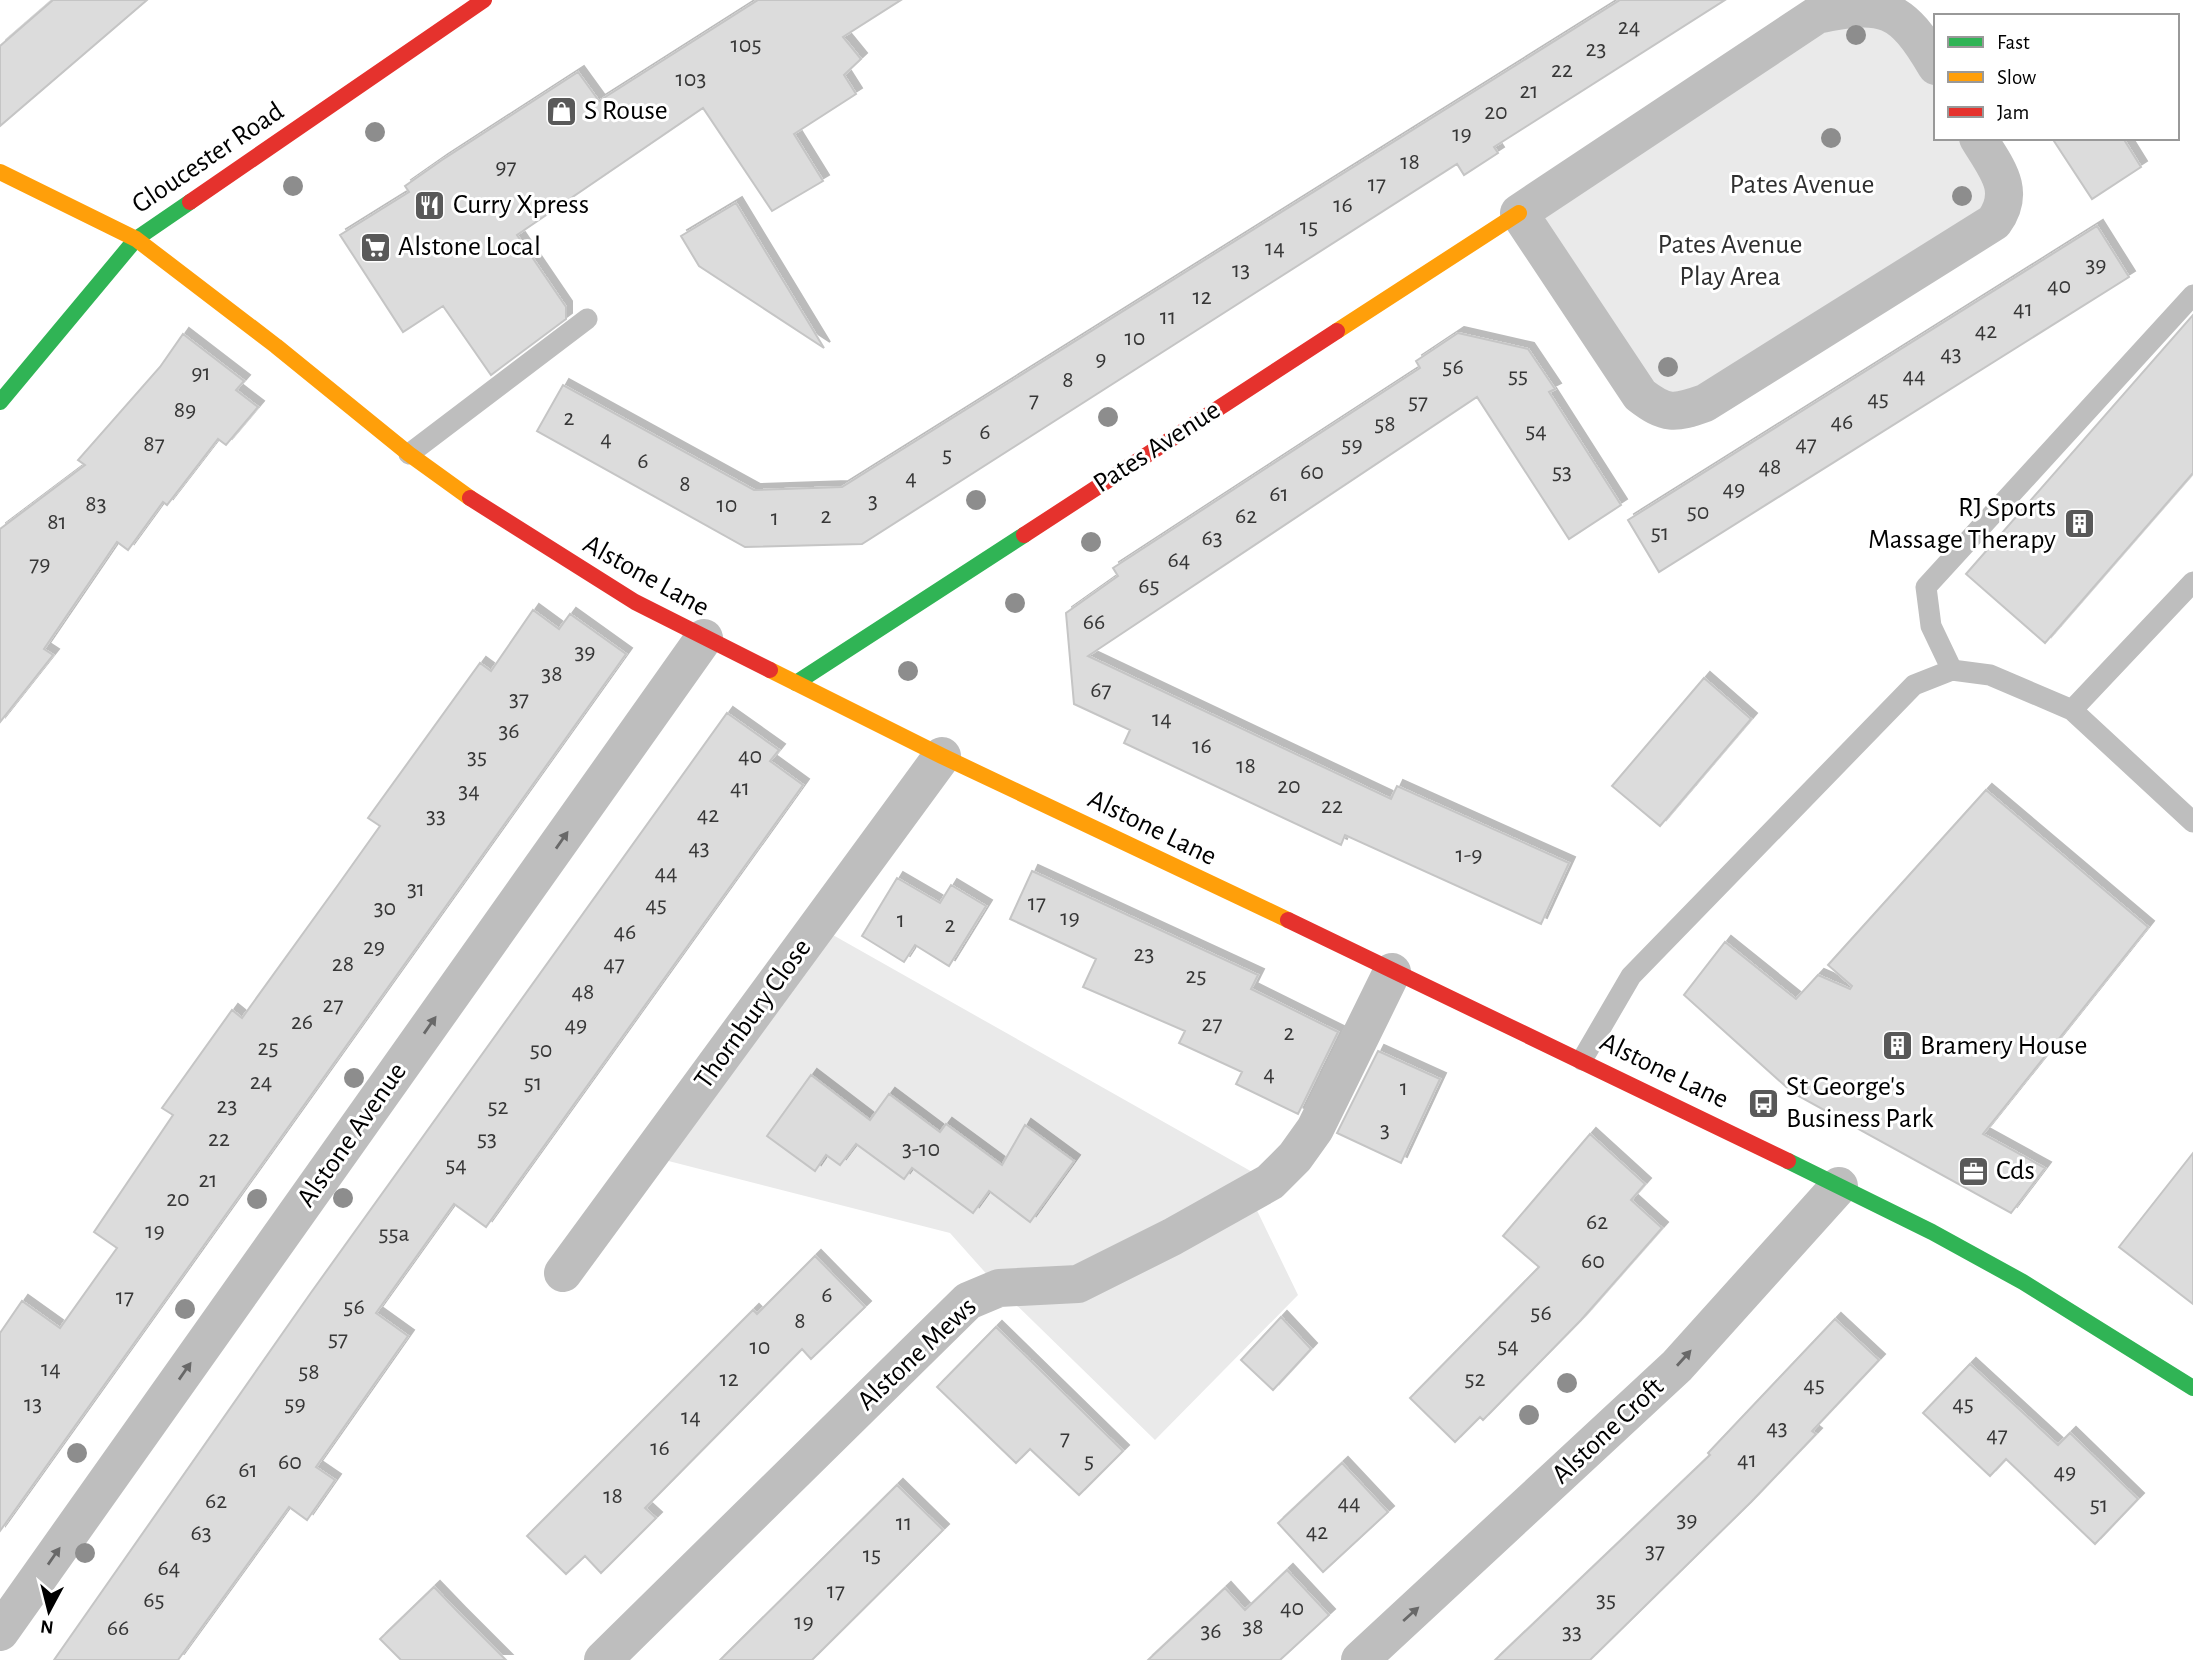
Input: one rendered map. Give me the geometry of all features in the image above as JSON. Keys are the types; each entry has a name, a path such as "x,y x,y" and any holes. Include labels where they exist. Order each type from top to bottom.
{"street":[{"name":"Gloucester Road","path":"0,402 135,239 484,0"},
{"name":"Pates Avenue","path":"796,683 1519,213 1817,15 1846,3 1870,0 1907,22 1934,63"},
{"path":"1519,213 1640,395 1659,410 1679,412 1705,403 1994,222 2006,206 2004,188 1979,140"},
{"name":"Alstone Lane","path":"0,172 135,239 276,346 409,454 568,562 704,638 942,756 1839,1186 2023,1282 2193,1388"},
{"name":"Alstone Avenue","path":"0,1632 704,638"},
{"name":"Thornbury Close","path":"563,1273 942,756"},
{"name":"Alstone Mews","path":"603,1660 968,1301 999,1288 1078,1284 1172,1237 1270,1182 1296,1157 1315,1129 1392,972"},
{"name":"Alstone Croft","path":"1360,1660 1677,1366 1839,1186"}],"lane":[{"path":"1952,670 1931,626 1926,587 2193,295"},
{"path":"409,454 587,319"},
{"path":"2072,710 2193,582"},
{"path":"1581,1060 1631,976 1914,685 1952,670 1990,675 2072,710 2193,822"}],"green space":[{"name":"Pates Avenue","path":"1846,3 1934,65 1934,140 1979,140 2005,206 1659,410 1519,213"},
{"path":"817,926 1270,1182 1249,1194 1298,1295 1155,1440 999,1288 950,1233 649,1156"}],"building":[{"path":"53,0 147,0 0,126 0,46"},
{"path":"758,0 901,0 843,37 861,59 844,75 856,94 794,134 823,181 772,211 703,108 517,235 566,307 566,319 491,375 443,306 403,332 340,235 409,192 405,186 442,160 578,72 599,101"},
{"path":"1620,0 1725,0 1494,147 1498,153 1464,175 1457,164 862,544 745,547 537,431 563,385 754,490 842,487"},
{"path":"2053,140 2124,140 2141,167 2092,199"},
{"path":"736,203 824,348 699,266 681,236"},
{"path":"2097,226 2129,277 1659,572 1628,520"},
{"name":"RJ Sports Massage Therapy","path":"2193,315 2193,473 2045,643 1966,574"},
{"path":"1458,333 1528,349 1555,389 1549,392 1621,505 1569,539 1477,397 1088,656 1391,799 1397,786 1569,863 1541,924 1345,835 1341,845 1124,743 1130,730 1074,704 1066,613 1118,576 1113,568 1420,368 1416,361"},
{"path":"183,334 244,381 236,390 258,407 226,445 218,439 167,505 163,502 128,550 117,542 44,649 53,655 0,722 0,529 85,465 78,460 160,367"},
{"path":"533,610 559,629 570,614 626,654 0,1531 0,1333 22,1301 60,1328 117,1248 94,1232 173,1115 162,1108 232,1010 242,1018 338,885 380,826 368,818 480,663 491,671"},
{"path":"1704,678 1751,719 1660,826 1612,786"},
{"path":"727,713 779,750 770,761 803,785 486,1227 454,1204 376,1313 408,1336 316,1467 335,1480 307,1520 289,1507 178,1660 54,1660 310,1294"},
{"name":"Bramery House","path":"1986,790 2148,927 1983,1134 2045,1168 2011,1213 1793,1093 1684,995 1725,942 1796,999 1818,975 1850,989 1852,986 1828,965"},
{"path":"1032,871 1258,975 1251,989 1338,1032 1298,1114 1236,1084 1242,1072 1179,1043 1185,1031 1083,987 1096,959 1010,919"},
{"path":"897,878 940,903 951,885 986,906 949,966 915,945 904,962 862,936"},
{"path":"1378,1051 1440,1079 1401,1163 1337,1133"},
{"path":"811,1075 870,1120 889,1094 940,1132 946,1124 1002,1165 1025,1125 1074,1161 1030,1222 989,1191 973,1213 912,1168 904,1179 856,1144 840,1165 826,1155 815,1171 767,1136"},
{"path":"1590,1134 1645,1184 1631,1200 1662,1228 1581,1320 1483,1420 1480,1417 1455,1442 1410,1398 1539,1267 1503,1236"},
{"path":"2193,1153 2193,1304 2119,1247"},
{"path":"815,1256 865,1307 811,1359 802,1349 645,1508 656,1518 601,1573 585,1556 566,1574 527,1536 753,1310 757,1314"},
{"path":"1281,1317 1311,1349 1273,1390 1241,1360"},
{"path":"1835,1319 1879,1360 1812,1431 1816,1434 1751,1502 1590,1660 1495,1660 1710,1455 1708,1453"},
{"path":"996,1327 1123,1451 1079,1495 1030,1449 1016,1463 937,1387"},
{"path":"1970,1364 2058,1445 2070,1433 2138,1499 2095,1544 2006,1459 1990,1476 1923,1413"},
{"path":"1342,1463 1388,1512 1323,1572 1278,1523"},
{"path":"897,1485 943,1530 812,1660 720,1660"},
{"path":"1287,1570 1329,1615 1280,1660 1148,1660 1225,1588 1245,1610"},
{"path":"434,1587 506,1660 401,1660 380,1639"}],"traffic: fast":[{"path":"0,402 136,239 190,202"},
{"path":"796,683 1024,535"},
{"path":"1788,1161 1932,1232 2023,1282 2193,1388"}],"traffic: slow":[{"path":"0,172 136,239 276,346 409,454 470,498"},
{"path":"1337,331 1519,213"},
{"path":"770,670 942,756 1288,920"}],"traffic: jam":[{"path":"190,202 484,0"},
{"path":"1024,535 1337,331"},
{"path":"470,498 635,602 770,670"},
{"path":"1288,920 1788,1161"}],"place":[{"name":"S Rouse","path":"561,111"},
{"name":"Curry Xpress","path":"430,205"},
{"name":"Alstone Local","path":"375,247"},
{"name":"RJ Sports Massage Therapy","path":"2079,524"},
{"name":"Bramery House","path":"1897,1046"},
{"name":"St George's Business Park","path":"1763,1103"},
{"name":"Cds","path":"1973,1171"}],"park label":[{"name":"Pates Avenue Play Area","path":"1730,261"}]}
